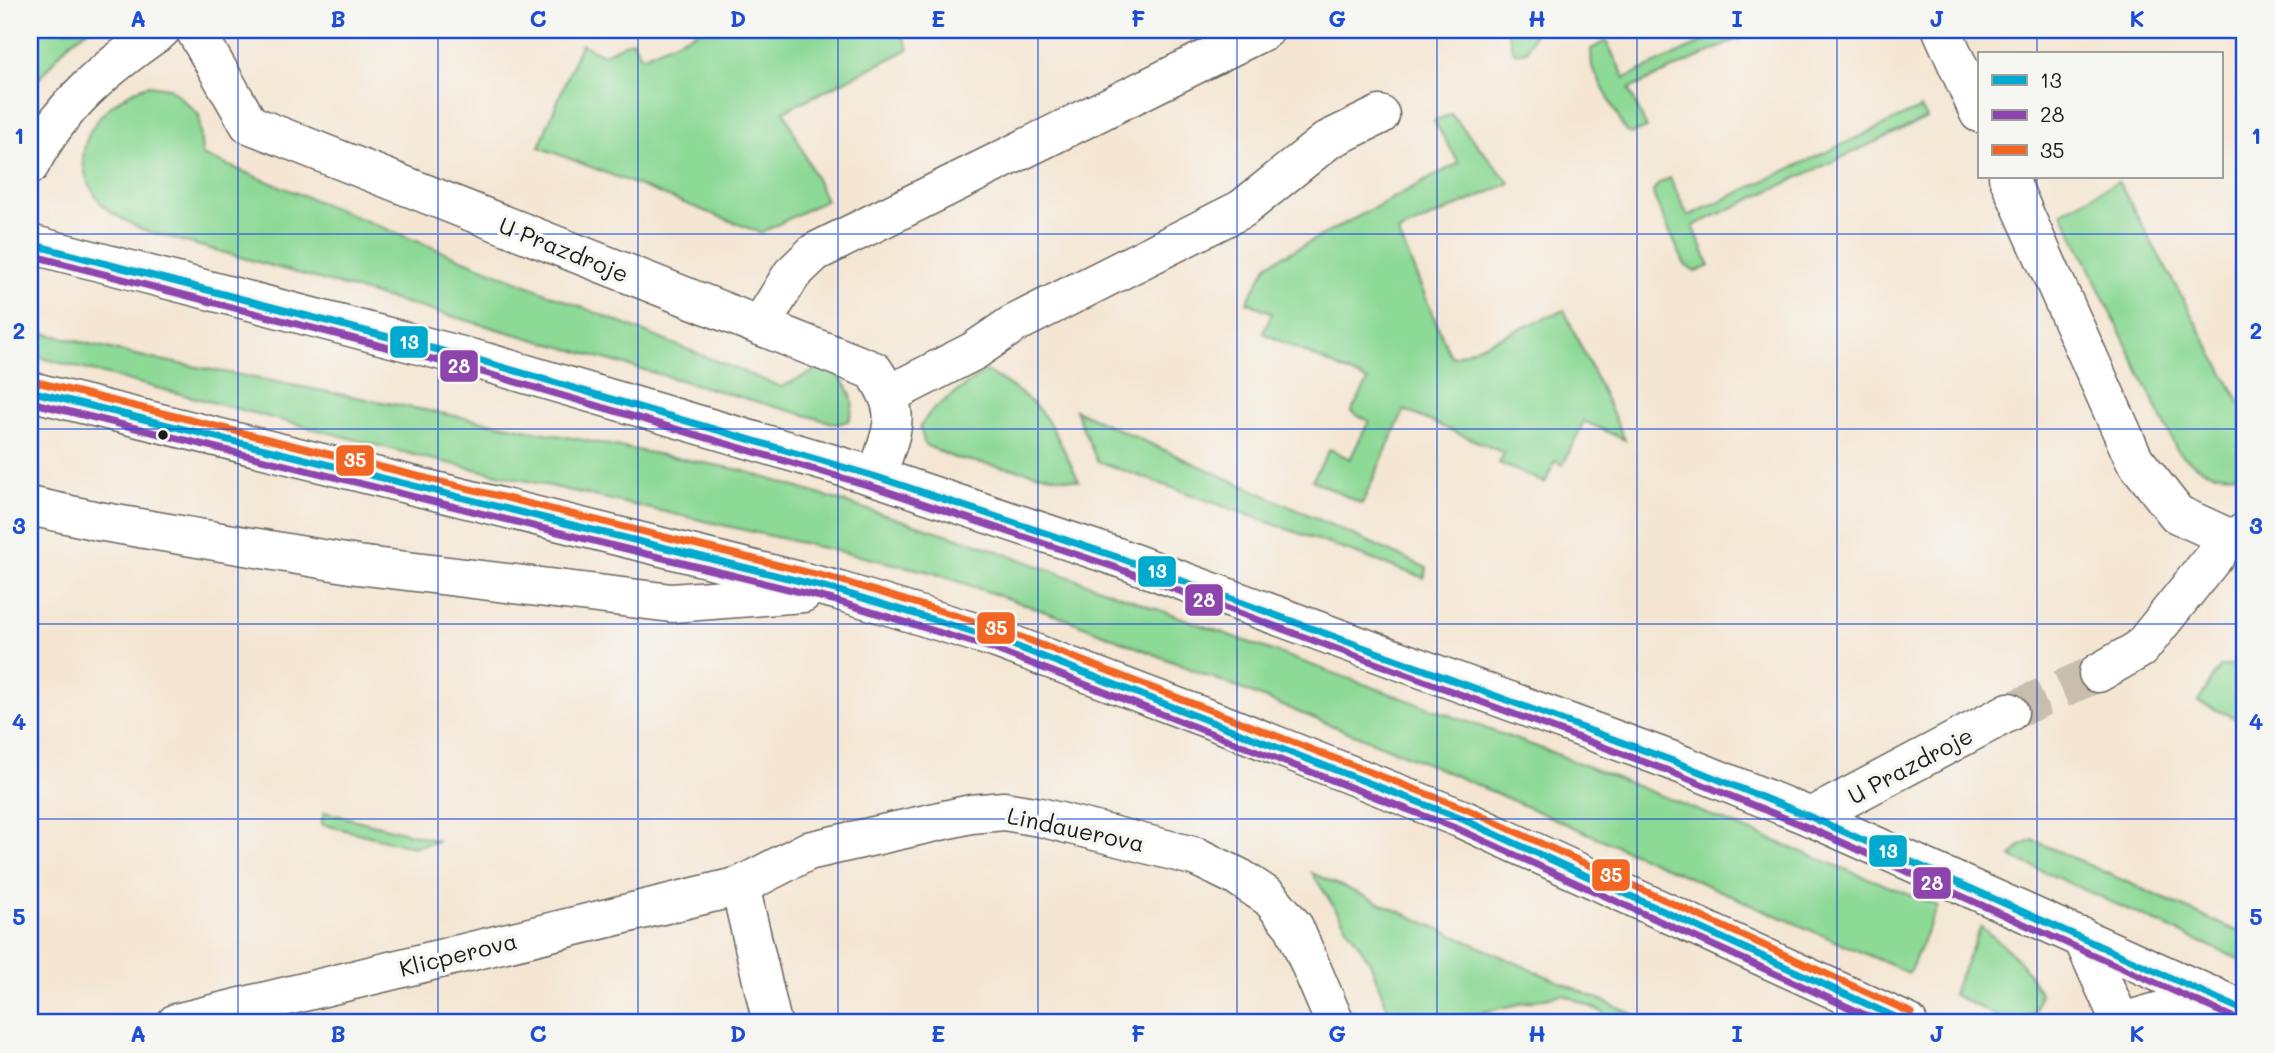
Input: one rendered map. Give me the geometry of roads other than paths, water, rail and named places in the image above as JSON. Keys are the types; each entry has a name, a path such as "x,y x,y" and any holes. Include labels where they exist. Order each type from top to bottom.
{"main road":[{"path":"30,165 46,134 106,68 161,30"},
{"name":"U Prazdroje","path":"194,30 249,124 874,371 890,394"},
{"path":"760,326 792,274 815,252 1265,30"},
{"path":"1942,30 1978,111"},
{"path":"877,477 895,413 890,394 974,351 1012,325 1242,209 1328,141 1380,115"},
{"path":"2008,178 2134,459 2178,514 2237,536 2140,649 2098,673"},
{"name":"U Prazdroje","path":"30,244 485,362 877,477 1117,557 1673,761 1811,817 2229,1004"},
{"path":"30,391 836,590 997,639 1462,819 1908,1023"},
{"path":"30,506 98,521 358,565 672,603 836,590"},
{"name":"U Prazdroje","path":"1811,817 2009,712"},
{"name":"Lindauerova","path":"740,886 808,851 971,814 1004,811 1040,817 1197,857 1240,878 1270,898 1294,927 1335,1023"},
{"path":"740,886 772,1023"},
{"name":"Klicperova","path":"176,1023 260,1013 740,886"},
{"name":"U Prazdroje","path":"2082,937 2120,1023 2229,1004"}],"tunnel":[{"path":"2009,712 2098,673"}]}
